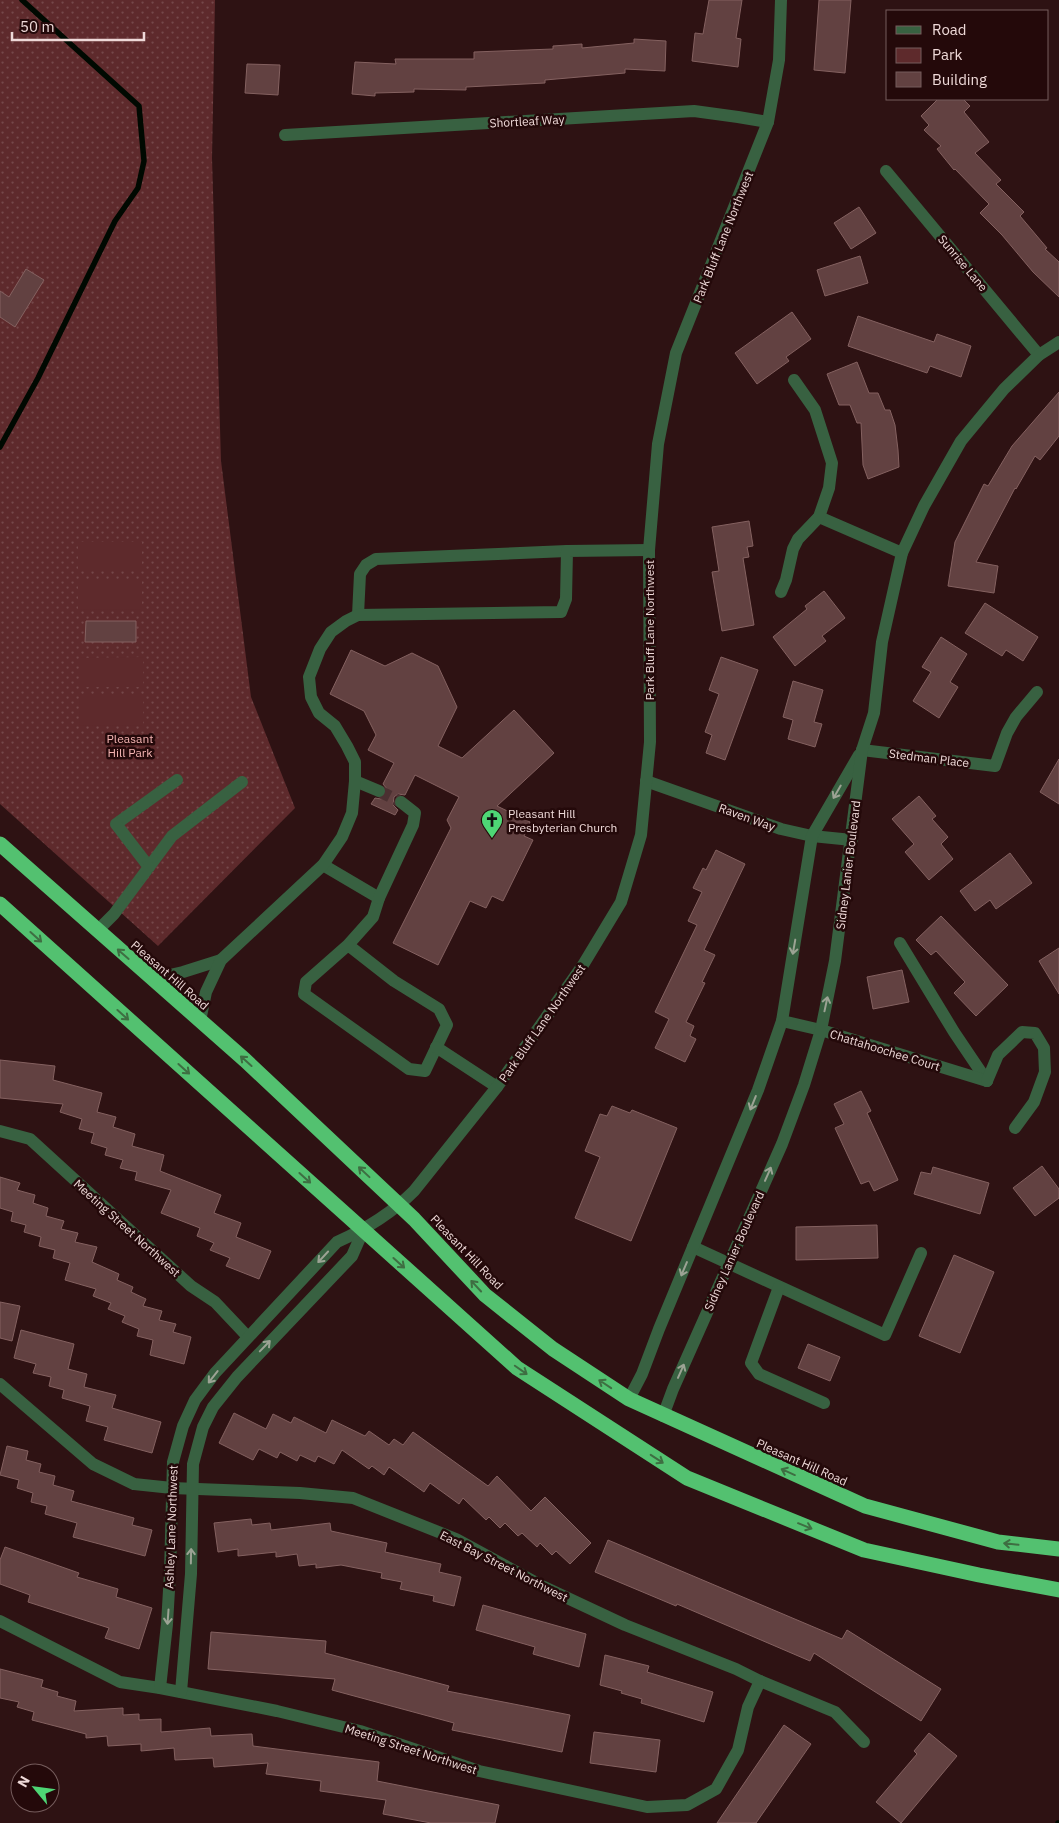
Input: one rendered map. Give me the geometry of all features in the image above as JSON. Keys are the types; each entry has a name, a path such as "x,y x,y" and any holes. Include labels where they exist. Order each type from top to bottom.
{"highway":[{"name":"Pleasant Hill Road","path":"0,844 97,932 245,1060 400,1205 485,1295 553,1349 629,1399 865,1506 998,1542 1059,1549"},
{"path":"0,904 517,1368 687,1478 864,1550 1059,1590"}],"street":[{"name":"Park Bluff Lane Northwest","path":"400,1205 414,1191 497,1087 584,965 621,902 641,835 650,742 649,550 658,444 676,353 768,122 780,60 781,0"},
{"name":"Shortleaf Way","path":"285,135 694,111 738,116 768,122"},
{"name":"Sunrise Lane","path":"886,171 1039,356"},
{"name":"Sidney Lanier Boulevard","path":"663,1416 673,1389 782,1144 804,1085 820,1030 835,962 862,750 874,713 882,642 902,553 924,506 961,441 1004,390 1039,356 1059,342"},
{"path":"781,592 786,580 793,549 798,539 818,517 829,488 832,463 815,410 794,380"},
{"path":"818,517 902,553"},
{"path":"358,615 360,574 366,564 376,559 567,551 649,550"},
{"path":"200,1021 206,992 221,960 323,864 342,837 352,813 355,762 334,726 319,713 311,697 309,677 320,649 331,632 358,615 561,612 566,599 567,551"},
{"name":"Stedman Place","path":"862,750 995,766 1007,733 1016,717 1037,692"},
{"path":"629,1399 642,1374 758,1090 782,1021 812,836 862,750"},
{"path":"148,867 116,824 177,780"},
{"name":"Raven Way","path":"646,781 781,829 812,836 852,840"},
{"path":"97,932 114,914 172,836 242,782"},
{"path":"355,782 379,791"},
{"path":"348,945 394,981 439,1009 447,1025 425,1071 409,1069 304,994 306,982 348,945 373,917 379,898 413,825 415,813 401,802"},
{"path":"323,864 379,898"},
{"path":"900,943 954,1032 988,1081"},
{"path":"152,979 221,960"},
{"name":"Chattahoochee Court","path":"782,1021 820,1030 988,1081"},
{"path":"988,1081 998,1055 1022,1032 1035,1032 1044,1048 1045,1072 1034,1102 1015,1128"},
{"path":"436,1047 497,1087"},
{"name":"Meeting Street Northwest","path":"0,1131 30,1139 191,1286 215,1302 248,1336"},
{"name":"Ashley Lane Northwest","path":"160,1688 167,1624 174,1453 183,1426 195,1400 215,1373 248,1336 337,1242 363,1231 400,1205"},
{"name":"Ashley Lane Northwest","path":"181,1692 191,1574 192,1488 195,1454 203,1427 213,1407 237,1376 352,1256 363,1231"},
{"path":"693,1248 885,1336 921,1253"},
{"path":"779,1287 751,1363 759,1374 824,1403"},
{"name":"East Bay Street Northwest","path":"0,1384 93,1464 134,1484 172,1488 300,1493 353,1498 456,1539 544,1587 616,1621 736,1669 835,1712 864,1742"},
{"name":"Meeting Street Northwest","path":"0,1621 120,1682 277,1710 360,1732 479,1771 647,1808 687,1805 716,1789 738,1750 748,1707 760,1681"}],"green space":[{"name":"Pleasant Hill Park","path":"0,0 215,0 212,158 221,461 251,697 295,808 158,946 0,804"},
{"path":"78,542 142,542 142,571 78,571"},
{"path":"78,580 142,580 142,609 78,610"},
{"path":"143,657 143,687 79,687 79,658"},
{"path":"79,696 143,696 143,725 80,726"}],"building":[{"path":"709,0 742,0 736,38 741,39 738,67 692,61 695,33 703,34"},
{"path":"819,0 851,0 845,73 814,70"},
{"path":"634,39 666,41 665,71 625,69 625,73 545,80 545,83 466,87 466,90 414,89 414,92 375,93 375,96 352,94 355,62 396,64 395,59 474,59 474,52 553,49 553,46 582,44 582,48 634,43"},
{"path":"247,64 280,65 278,95 245,93"},
{"path":"937,100 964,100 970,106 964,112 989,142 975,153 1001,180 996,184 1024,212 1020,216 1047,248 1045,249 1059,262 1059,297 1033,272 1002,235 980,213 989,204 954,170 937,149 941,146 924,130 929,125 921,116"},
{"path":"859,207 876,233 851,249 834,223"},
{"path":"860,256 868,283 825,296 817,270"},
{"path":"26,269 44,280 15,327 0,317 0,291 9,297"},
{"path":"792,312 811,339 786,357 789,361 757,384 735,353"},
{"path":"858,316 934,342 937,334 971,346 961,377 930,366 927,373 848,346"},
{"path":"857,362 869,393 878,393 885,410 890,410 895,425 898,450 899,467 868,479 863,465 861,423 857,423 850,405 839,405 827,374"},
{"path":"1059,392 1059,436 1040,460 1035,456 1015,488 976,562 998,566 994,593 948,586 955,542 984,484 988,486 1012,446"},
{"path":"749,521 753,546 747,547 749,557 743,558 754,625 722,631 712,572 719,571 712,527"},
{"path":"824,591 845,618 822,636 826,641 795,666 773,637 807,609 805,606"},
{"path":"985,603 1038,637 1023,661 1006,650 1002,656 965,633"},
{"path":"86,621 136,621 136,642 85,642"},
{"path":"941,637 967,654 950,682 958,687 939,718 913,701 931,672 922,667"},
{"path":"351,650 385,666 412,653 438,666 457,707 438,746 462,758 514,710 554,753 497,806 530,822 524,836 533,840 503,901 492,896 486,908 470,901 438,965 393,943 451,828 447,820 459,797 415,775 405,795 398,794 394,797 393,805 398,810 395,815 371,804 375,798 381,799 386,795 387,789 383,784 394,763 368,750 376,735 364,711 330,694"},
{"path":"721,657 758,670 725,760 706,753 712,735 705,732 719,694 709,690"},
{"path":"793,681 823,690 814,722 822,724 815,747 788,739 793,720 783,717"},
{"path":"1059,759 1059,804 1040,792"},
{"path":"919,796 936,816 932,819 948,837 941,844 953,859 929,880 905,852 914,844 892,819"},
{"path":"716,850 745,864 704,950 715,955 702,982 705,983 686,1022 694,1026 690,1036 696,1039 685,1062 655,1048 669,1019 655,1012 697,925 688,921 702,892 693,888 703,868 706,870"},
{"path":"1010,853 1032,883 996,909 990,900 975,911 960,891"},
{"path":"941,916 1008,985 976,1016 954,993 965,982 936,951 931,955 916,940"},
{"path":"1059,948 1059,994 1039,961"},
{"path":"902,970 909,1002 873,1009 867,977"},
{"path":"0,1060 55,1066 53,1080 102,1093 97,1112 116,1117 113,1127 135,1134 132,1146 164,1155 160,1171 221,1195 214,1213 241,1223 236,1237 271,1251 259,1279 226,1266 230,1258 210,1250 214,1243 197,1236 200,1228 161,1213 171,1190 135,1180 137,1172 120,1168 123,1160 105,1155 107,1148 91,1143 94,1133 79,1129 82,1119 60,1112 63,1104 0,1098"},
{"path":"861,1091 871,1111 867,1113 898,1180 874,1191 869,1181 861,1184 835,1128 844,1124 834,1104"},
{"path":"612,1106 630,1113 632,1110 677,1128 631,1241 575,1218 600,1157 585,1151 600,1114 607,1116"},
{"path":"1042,1166 1059,1189 1059,1198 1035,1216 1013,1188"},
{"path":"933,1167 989,1183 980,1214 914,1194 921,1172 931,1174"},
{"path":"0,1177 20,1183 17,1190 35,1195 33,1203 48,1208 46,1216 64,1221 61,1229 78,1233 75,1242 97,1247 92,1262 119,1274 117,1280 133,1287 131,1292 146,1299 143,1306 162,1311 159,1320 176,1324 173,1332 191,1337 184,1364 150,1355 153,1340 137,1336 139,1329 122,1322 125,1316 108,1309 111,1303 93,1296 96,1289 65,1280 70,1263 53,1258 55,1250 39,1246 41,1237 24,1232 26,1225 11,1221 13,1212 0,1208"},
{"path":"877,1225 878,1258 796,1260 796,1227"},
{"path":"954,1255 994,1272 960,1353 919,1336"},
{"path":"0,1302 20,1306 12,1341 0,1338"},
{"path":"21,1330 74,1344 68,1369 87,1374 84,1387 116,1395 112,1408 161,1422 152,1453 104,1440 108,1427 86,1421 90,1406 62,1398 64,1390 49,1386 51,1377 33,1373 36,1364 14,1358"},
{"path":"808,1344 840,1357 830,1381 798,1368"},
{"path":"234,1413 266,1429 273,1414 291,1423 294,1417 326,1433 332,1420 365,1436 369,1431 389,1445 394,1439 403,1445 413,1432 488,1486 497,1476 531,1511 545,1497 591,1543 570,1564 556,1551 552,1555 540,1543 537,1547 522,1533 518,1536 505,1523 500,1528 489,1517 486,1520 463,1498 459,1504 430,1483 424,1492 389,1467 384,1475 372,1466 369,1469 342,1450 334,1464 318,1456 315,1462 300,1455 297,1461 280,1452 277,1458 259,1449 253,1460 219,1443"},
{"path":"7,1446 28,1451 26,1460 41,1464 39,1472 55,1476 53,1485 74,1491 71,1501 134,1518 132,1525 152,1530 145,1556 73,1537 77,1523 45,1514 47,1506 31,1502 33,1493 17,1488 19,1480 0,1475"},
{"path":"251,1519 252,1525 270,1523 271,1530 330,1523 331,1531 387,1543 385,1552 441,1564 439,1572 461,1577 454,1606 433,1601 434,1596 400,1589 402,1582 381,1578 382,1573 341,1565 316,1568 316,1564 299,1566 297,1554 276,1557 276,1552 238,1556 238,1549 218,1552 214,1523"},
{"path":"608,1540 842,1639 847,1630 941,1689 921,1721 814,1653 810,1661 677,1604 676,1606 595,1572"},
{"path":"5,1547 79,1573 77,1577 118,1589 116,1597 152,1608 139,1649 105,1638 109,1628 28,1602 30,1595 0,1584 0,1560"},
{"path":"483,1605 586,1634 579,1667 533,1654 535,1647 476,1630"},
{"path":"211,1632 326,1641 325,1653 449,1686 447,1691 570,1715 562,1752 452,1730 454,1723 332,1690 335,1679 208,1669"},
{"path":"605,1655 649,1666 647,1672 713,1692 704,1722 641,1703 642,1699 600,1685"},
{"path":"0,1669 43,1680 41,1687 58,1692 57,1696 76,1701 74,1711 123,1708 123,1715 139,1714 139,1720 161,1719 161,1732 210,1728 211,1736 252,1734 253,1746 379,1762 377,1781 499,1805 495,1823 431,1823 383,1814 386,1800 320,1791 321,1781 266,1774 268,1763 214,1767 213,1758 175,1760 174,1748 141,1751 141,1744 108,1746 107,1736 86,1738 86,1734 32,1720 34,1712 17,1707 19,1702 0,1698"},
{"path":"784,1725 811,1744 756,1823 717,1823"},
{"path":"594,1732 660,1740 656,1772 590,1763"},
{"path":"929,1733 957,1756 901,1823 876,1802 917,1754 914,1751"}],"waterway":[{"path":"0,447 38,378 115,221 138,188 144,161 139,106 22,0"}],"tunnel":[{"path":"379,791 401,802"}],"place":[{"name":"Pleasant Hill Presbyterian Church","path":"492,839"}]}
